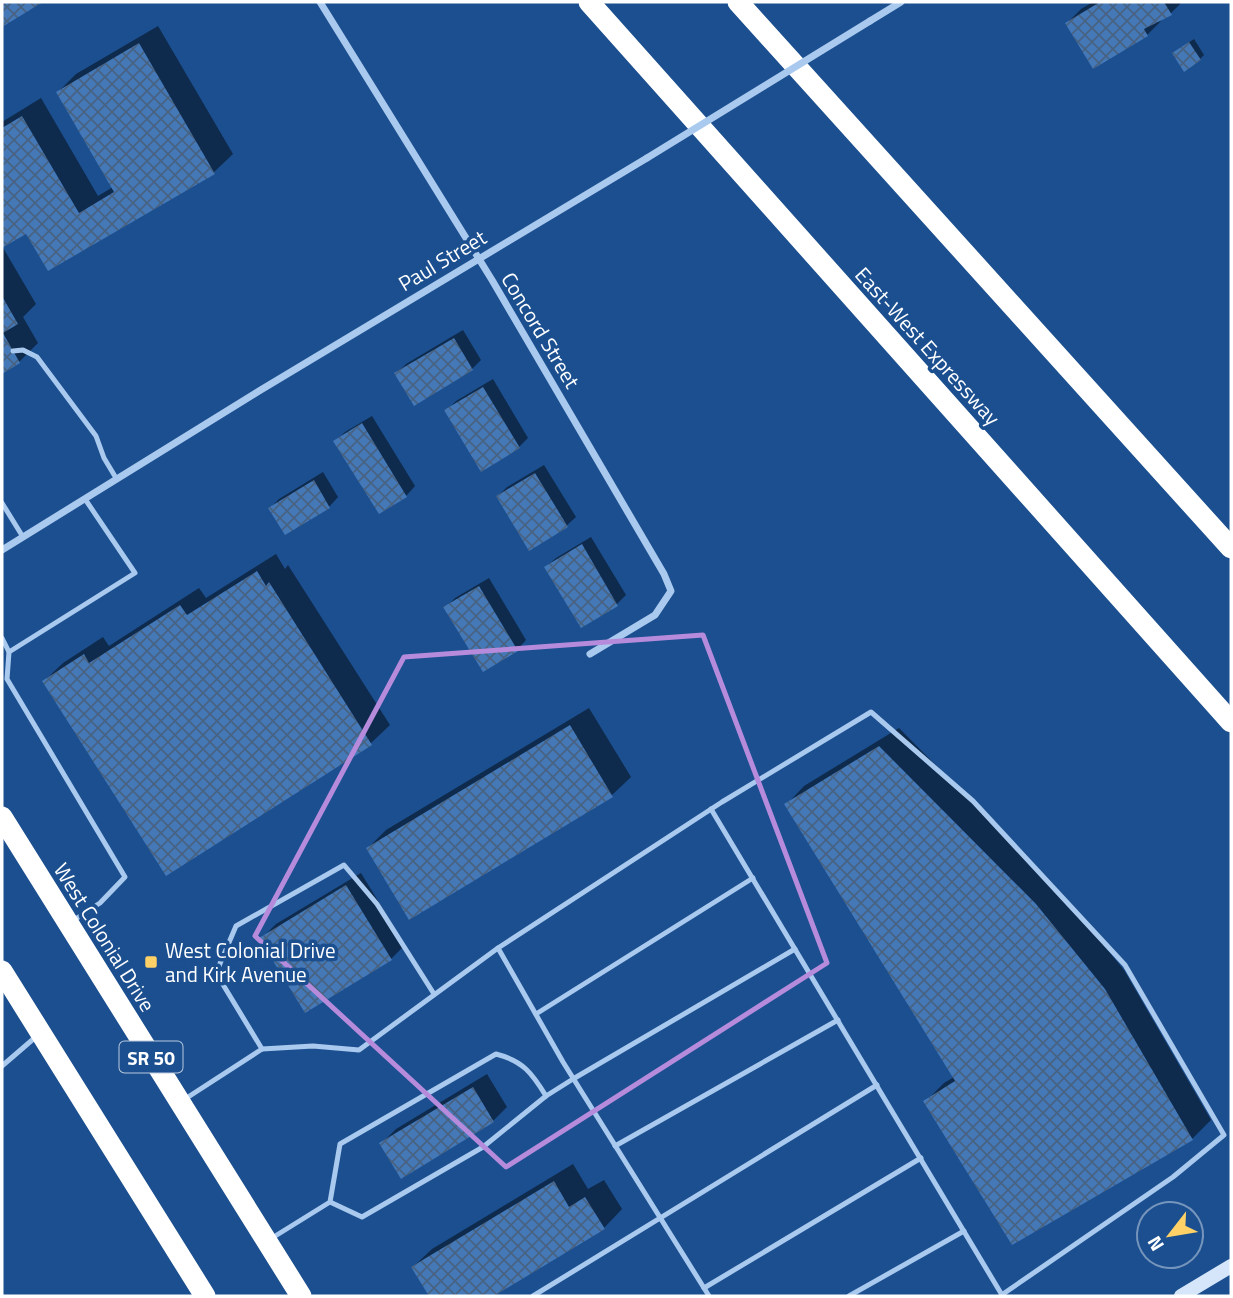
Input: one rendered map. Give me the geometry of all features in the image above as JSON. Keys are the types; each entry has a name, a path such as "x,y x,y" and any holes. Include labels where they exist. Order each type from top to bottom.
{"highway":[{"name":"East-West Expressway","path":"589,2 1231,722"},
{"path":"738,2 1231,548"},
{"name":"West Colonial Drive","path":"2,817 300,1296"},
{"path":"2,971 205,1296"}],"street":[{"name":"Concord Street","path":"320,2 478,258 664,574 671,592 655,615 590,654"},
{"name":"Paul Street","path":"2,550 116,478 901,2"},
{"path":"1181,1296 1231,1266"}],"lane":[{"path":"13,351 23,350 37,357 96,436 104,458 116,478"},
{"path":"9,652 135,573 85,499"},
{"path":"2,503 23,537"},
{"path":"2,638 9,652 7,679 125,877 100,903 68,923"},
{"path":"180,1102 262,1049 313,1046 359,1050 498,948 711,809 871,712 973,801 1125,965 1224,1135 1173,1177 1002,1296 711,809"},
{"path":"262,1049 216,973 236,926 344,865 377,904 434,995"},
{"path":"536,1014 753,878"},
{"path":"498,948 573,1079 709,1296"},
{"path":"330,1202 362,1217 483,1147 546,1096 573,1079 795,949"},
{"path":"615,1146 838,1020"},
{"path":"2,1066 10,1056 41,1034"},
{"path":"266,1241 330,1202 340,1144 496,1054 510,1058 532,1073 546,1096"},
{"path":"533,1296 877,1085"},
{"path":"704,1288 921,1158"},
{"path":"849,1296 964,1231"}],"highlighted area":[{"path":"703,635 827,963 506,1167 255,936 404,657"}],"building":[{"path":"2,2 43,2 2,27"},
{"path":"1100,2 1164,2 1172,15 1144,29 1148,36 1093,69 1065,23"},
{"path":"1189,42 1201,60 1184,72 1172,53"},
{"path":"139,43 215,174 48,271 26,234 2,248 2,128 22,116 79,213 114,192 56,92"},
{"path":"2,296 18,324 3,333 20,363 2,374"},
{"path":"454,338 473,370 414,406 394,373"},
{"path":"483,387 520,448 481,472 444,410"},
{"path":"362,423 407,497 379,514 333,441"},
{"path":"535,473 568,527 529,551 496,496"},
{"path":"314,480 330,508 285,535 268,508"},
{"path":"582,544 618,606 581,628 544,567"},
{"path":"257,571 266,586 269,582 372,745 166,876 42,681 84,654 89,663 180,605 187,615"},
{"path":"479,586 518,651 483,672 443,607"},
{"path":"570,725 613,797 409,920 366,848"},
{"path":"879,746 1036,904 1105,989 1193,1140 1012,1245 923,1101 955,1081 784,804"},
{"path":"346,885 392,960 305,1013 259,938"},
{"path":"473,1087 494,1122 401,1179 379,1143"},
{"path":"554,1181 569,1207 585,1197 605,1229 494,1296 429,1296 411,1267"}],"place":[{"name":"West Colonial Drive and Kirk Avenue","path":"151,962"}]}
